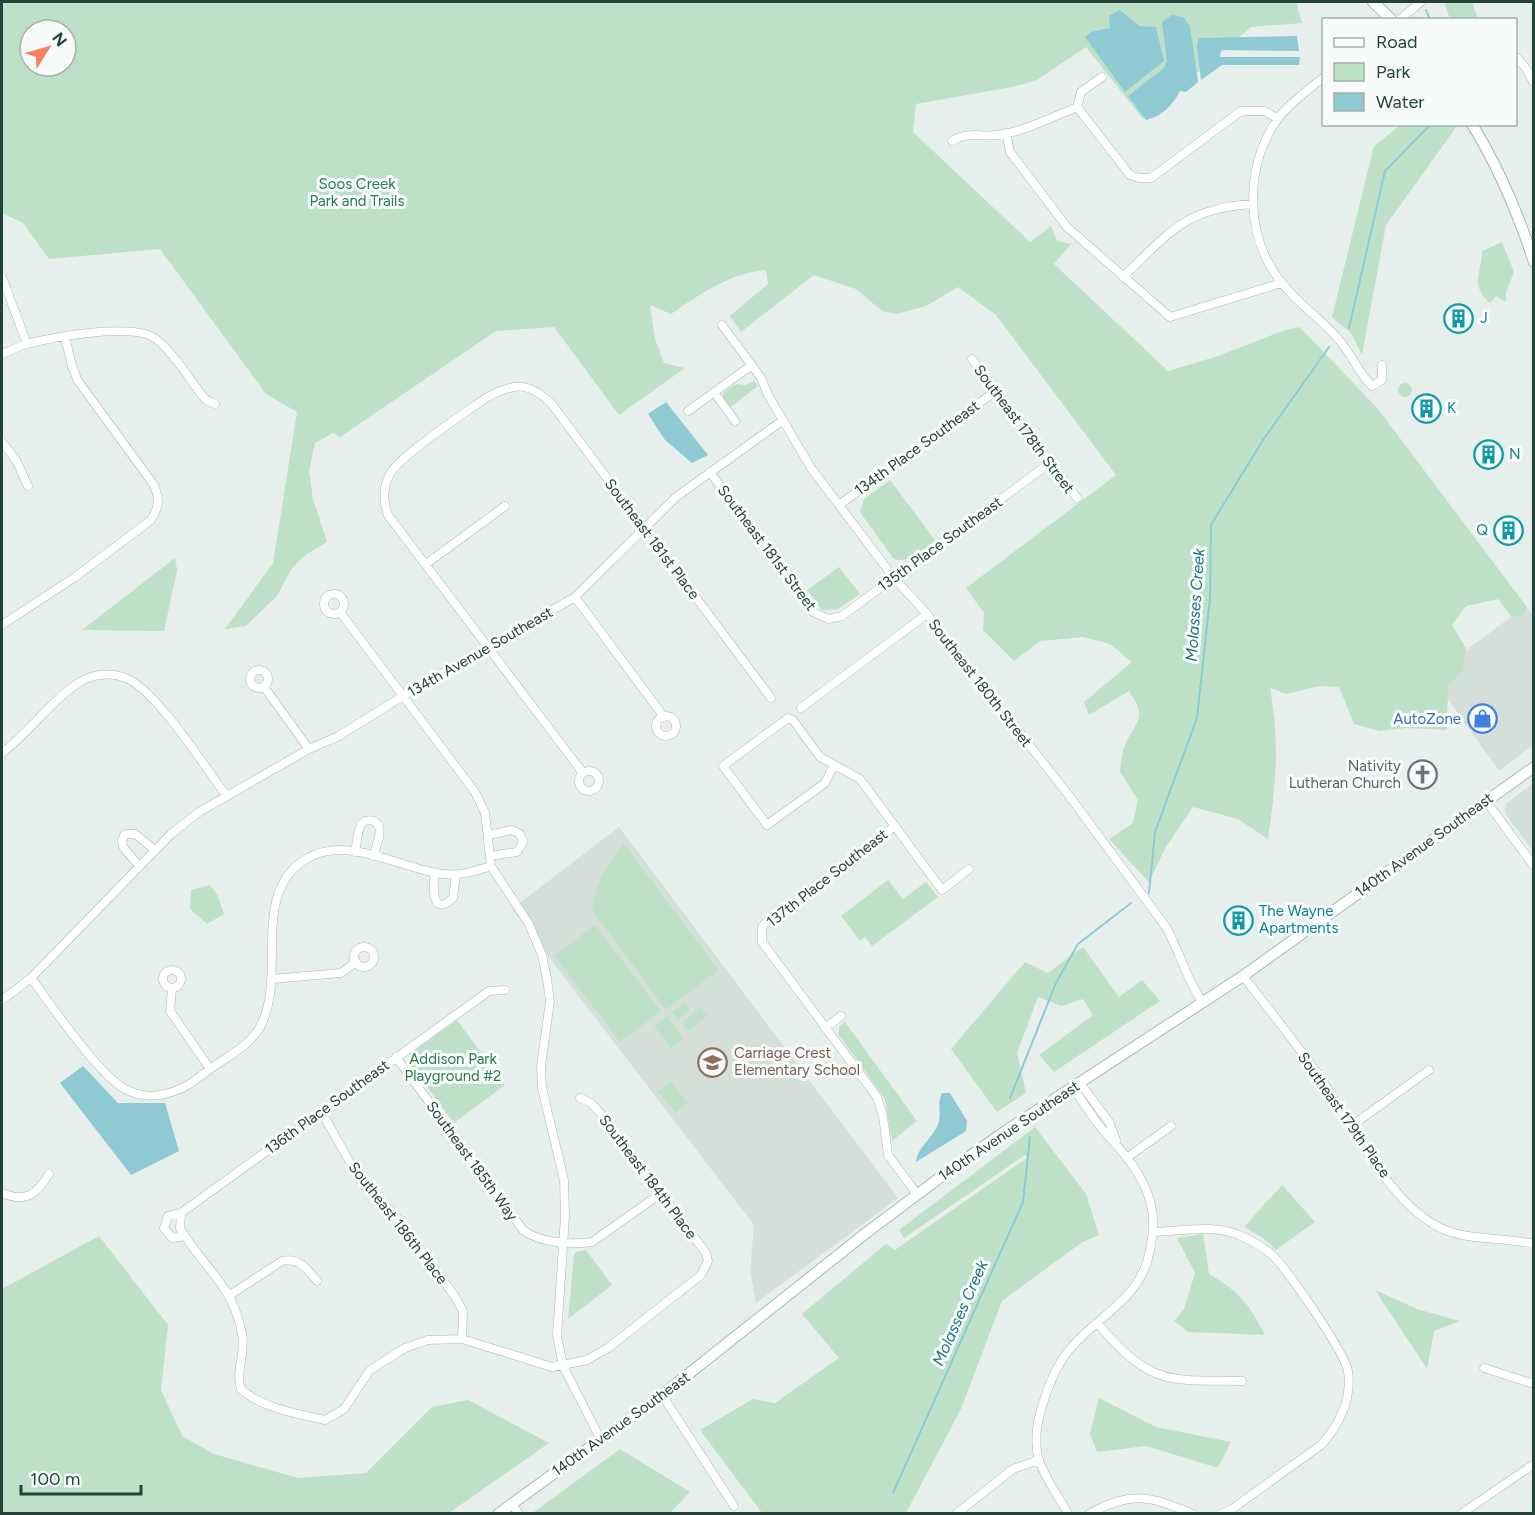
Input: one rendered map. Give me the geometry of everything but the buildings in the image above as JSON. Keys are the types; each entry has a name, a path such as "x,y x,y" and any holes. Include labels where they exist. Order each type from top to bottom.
{"main road":[{"path":"1373,2 1390,18"},
{"path":"1473,126 1491,156 1505,187 1533,262"},
{"name":"140th Avenue Southeast","path":"498,1514 662,1395 917,1194 1007,1130 1243,976 1533,767"}],"street":[{"path":"1401,18 1421,2"},
{"path":"1517,59 1525,67 1533,83"},
{"path":"1077,107 1082,92 1102,77"},
{"path":"1322,79 1299,96 1278,119 1261,153 1254,182 1252,204 1262,248 1282,283 1341,342 1372,386 1382,380 1382,365"},
{"path":"952,141 969,133 997,135 1006,133 1077,107"},
{"path":"1077,107 1130,175 1139,178 1151,178 1241,111 1265,111 1278,119"},
{"path":"1006,133 1010,152 1068,227 1170,317 1282,283"},
{"path":"1123,277 1178,224 1222,206 1252,204"},
{"path":"2,278 27,344"},
{"name":"Southeast 180th Street","path":"722,326 752,365 782,421 811,468 894,578 927,614 1074,802 1166,927 1177,946 1190,985 1203,1003"},
{"path":"2,354 27,344 65,337 124,331 142,332 156,338 206,400 215,404"},
{"path":"2,625 85,570 151,520 158,508 159,498 154,485 78,381 65,337"},
{"name":"Southeast 178th Street","path":"972,359 1077,498"},
{"path":"688,411 752,365"},
{"name":"Southeast 181st Place","path":"426,564 388,515 384,503 385,489 396,465 486,398 517,385 528,387 551,403 771,698"},
{"name":"134th Place Southeast","path":"839,505 996,390"},
{"path":"714,392 735,421"},
{"name":"134th Avenue Southeast","path":"2,1000 31,978 155,850 199,812 309,748 337,737 403,696 575,597 676,497 782,421"},
{"path":"2,442 16,460 28,486"},
{"name":"135th Place Southeast","path":"828,619 842,616 1050,463"},
{"name":"Southeast 181st Street","path":"710,472 813,612 828,619"},
{"path":"505,506 426,564 583,773"},
{"path":"575,597 664,717"},
{"path":"340,612 475,792 485,813 491,866 521,911 542,956 550,1001 541,1066 542,1088 564,1179 557,1336 563,1366 601,1440"},
{"path":"801,708 927,614"},
{"path":"2,753 16,742 50,705 81,681 111,673 129,679 148,693 226,795"},
{"path":"264,687 309,748"},
{"path":"834,765 825,783 767,825 723,766 788,718 793,720 820,757 860,779 942,890 969,869"},
{"path":"1486,801 1533,866"},
{"path":"355,852 360,826 365,821 372,820 378,824 380,831 373,856"},
{"name":"137th Place Southeast","path":"825,1028 765,949 762,932 766,922 895,826"},
{"path":"489,835 516,831 523,842 517,852 490,856"},
{"path":"139,866 123,847 123,837 129,833 135,834 155,850"},
{"path":"31,978 106,1073 125,1089 141,1095 165,1095 189,1086 241,1048 259,1029 269,1005 273,979 275,903 281,884 293,868 325,851 355,852 435,873 456,875 491,866"},
{"path":"435,873 432,893 435,900 441,903 448,903 453,898 456,875"},
{"path":"273,979 340,973 356,962"},
{"name":"Southeast 179th Place","path":"1243,976 1318,1075 1350,1127 1388,1179 1413,1208 1436,1226 1463,1234 1533,1244"},
{"path":"172,988 170,1011 210,1069"},
{"name":"136th Place Southeast","path":"185,1236 172,1238 166,1232 164,1225 168,1216 181,1213 489,991 505,990"},
{"path":"841,1016 825,1028 877,1097 883,1116 888,1155 917,1194"},
{"name":"Southeast 185th Way","path":"396,1057 523,1230 530,1236 592,1242 660,1194"},
{"path":"1350,1127 1429,1070"},
{"path":"1068,1514 1039,1460 1037,1428 1050,1382 1069,1351 1140,1281 1148,1263 1154,1232 1151,1205 1128,1158 1102,1128 1076,1086"},
{"name":"Southeast 184th Place","path":"563,1366 587,1360 608,1348 701,1275 708,1261 706,1253 601,1114 591,1103 580,1098"},
{"name":"Southeast 186th Place","path":"321,1111 360,1180 394,1214 454,1295 463,1311 462,1339"},
{"path":"1128,1158 1171,1126"},
{"path":"2,1193 23,1199 33,1196 49,1173"},
{"path":"181,1213 179,1223 185,1236 230,1295 244,1345 239,1376 241,1389 252,1398 325,1420 344,1409 370,1370 384,1360 428,1340 462,1339 539,1365 563,1366"},
{"path":"1154,1232 1217,1229 1238,1234 1272,1255 1338,1345 1348,1369 1349,1391 1333,1432 1321,1445 1232,1509 1221,1514"},
{"path":"230,1295 282,1261 292,1259 301,1263 317,1281"},
{"path":"1097,1323 1120,1349 1146,1371 1166,1379 1242,1381"},
{"path":"1484,1368 1533,1384"},
{"path":"662,1395 734,1506"},
{"path":"956,1514 1013,1469 1039,1460"},
{"path":"1461,1514 1533,1464"},
{"path":"1089,1514 1114,1500 1130,1497 1162,1502 1193,1514"},
{"path":"512,1504 519,1514"}],"shaded area":[{"path":"1526,606 1533,616 1533,745 1499,771 1431,676"},
{"path":"1533,783 1533,851 1505,810 1507,803"},
{"name":"Carriage Crest Elementary School","path":"619,827 898,1198 756,1303 750,1271 754,1225 512,909"}],"green space":[{"name":"Soos Creek Park and Trails","path":"2,2 1296,2 1302,23 1251,27 1143,119 1086,47 1037,80 1012,87 916,104 913,132 1030,242 1051,226 1057,241 1071,244 1054,264 1168,371 1218,356 1285,330 1300,327 1378,409 1527,607 1523,615 1511,616 1498,599 1466,606 1452,625 1466,648 1463,671 1448,685 1447,730 1407,728 1380,731 1354,724 1339,687 1319,686 1286,694 1270,688 1275,728 1276,764 1268,839 1238,819 1193,807 1166,847 1149,882 1109,839 1133,823 1138,800 1120,772 1125,746 1139,718 1138,707 1129,691 1089,715 1084,702 1132,662 1110,644 1083,637 1040,641 1014,661 983,630 984,613 966,588 1116,475 996,315 958,287 926,306 897,314 882,311 856,289 814,275 741,332 730,316 768,284 766,270 728,280 704,292 671,314 650,305 655,339 664,363 685,368 619,415 554,327 496,331 340,437 333,433 315,443 309,471 313,499 327,542 307,554 292,568 277,596 246,626 225,629 273,563 297,412 266,394 160,249 49,259 23,223 2,213"},
{"path":"1444,2 1472,2 1478,18 1450,18"},
{"path":"1399,126 1457,126 1386,225 1362,355 1351,333 1332,317 1374,146"},
{"path":"1502,242 1514,272 1506,292 1506,302 1496,296 1490,303 1478,284 1482,251"},
{"path":"754,381 758,386 731,407 723,399 723,393 736,384 746,385"},
{"path":"1402,383 1408,383 1412,390 1408,397 1402,397 1398,393 1398,387"},
{"path":"890,480 935,540 904,560 893,558 860,512 864,499"},
{"path":"175,558 177,570 164,631 82,630"},
{"path":"839,567 860,594 838,609 822,610 807,590"},
{"path":"624,844 719,970 666,1010 592,910 603,874"},
{"path":"888,880 903,899 926,882 938,897 872,946 865,937 860,941 841,916"},
{"path":"210,885 218,896 224,914 207,924 190,909 191,890"},
{"path":"595,925 661,1011 620,1042 554,956"},
{"path":"1083,947 1119,997 1142,980 1160,1001 1054,1072 1039,1055 1093,1015 1083,999 1061,1006 1038,997 1017,1053 1026,1093 997,1112 951,1049 1025,962 1048,973"},
{"path":"685,1003 690,1010 678,1020 672,1012"},
{"path":"699,1007 708,1015 688,1031 682,1024"},
{"path":"667,1016 683,1038 671,1048 654,1026"},
{"name":"Addison Park Playground #2","path":"457,1020 505,1085 454,1123 408,1061 410,1054"},
{"path":"845,1022 917,1121 892,1141 885,1099 839,1035 839,1027"},
{"path":"671,1082 688,1103 675,1113 658,1092"},
{"path":"1035,1127 1086,1194 1099,1235 1081,1243 1002,1301 961,1409 906,1513 762,1513 700,1430 753,1399 775,1403 839,1358 802,1314 886,1244 895,1250 1027,1158 1025,1155 904,1238 899,1230"},
{"path":"1282,1185 1315,1222 1276,1250 1263,1238 1244,1227"},
{"path":"1203,1234 1209,1274 1229,1287 1243,1300 1265,1335 1188,1332 1174,1321 1184,1309 1195,1273 1177,1238"},
{"path":"99,1236 168,1325 161,1390 182,1436 214,1454 298,1478 366,1473 432,1407 468,1400 549,1443 449,1513 2,1513 2,1289"},
{"path":"586,1250 612,1285 568,1319 574,1255 576,1252"},
{"path":"1375,1290 1417,1309 1460,1321 1434,1331 1427,1369"},
{"path":"1099,1398 1156,1427 1231,1442 1218,1468 1146,1446 1097,1452 1090,1434"},
{"path":"620,1449 690,1492 670,1513 534,1512"}],"water":[{"path":"1120,10 1139,26 1156,27 1164,61 1125,92 1085,37 1091,32 1110,28 1109,16"},
{"path":"1172,15 1183,17 1190,26 1198,82 1186,92 1180,91 1162,113 1146,120 1128,96 1164,68 1167,61 1162,22"},
{"path":"1297,36 1299,51 1221,50 1220,57 1300,57 1299,65 1222,65 1201,80 1197,46 1199,38"},
{"path":"666,402 708,455 692,463 665,440 648,414"},
{"path":"83,1066 118,1103 165,1103 179,1151 131,1175 60,1083"},
{"path":"942,1093 950,1093 967,1121 966,1131 916,1162 919,1152 937,1127"}],"waterway":[{"name":"Molasses Creek","path":"1426,10 1429,18"},
{"name":"Molasses Creek","path":"1349,328 1385,171 1429,126"},
{"name":"Molasses Creek","path":"1149,893 1155,832 1197,718 1210,598 1211,525 1263,440 1329,347"},
{"name":"Molasses Creek","path":"1010,1098 1056,983 1078,944 1131,903"},
{"name":"Molasses Creek","path":"893,1493 1023,1202 1030,1137"}],"place":[{"name":"J","path":"1459,318"},
{"name":"K","path":"1426,408"},
{"name":"N","path":"1488,454"},
{"name":"Q","path":"1509,530"},
{"name":"AutoZone","path":"1482,719"},
{"name":"Nativity Lutheran Church","path":"1422,775"},
{"name":"The Wayne Apartments","path":"1238,920"},
{"name":"Carriage Crest Elementary School","path":"713,1062"}]}
